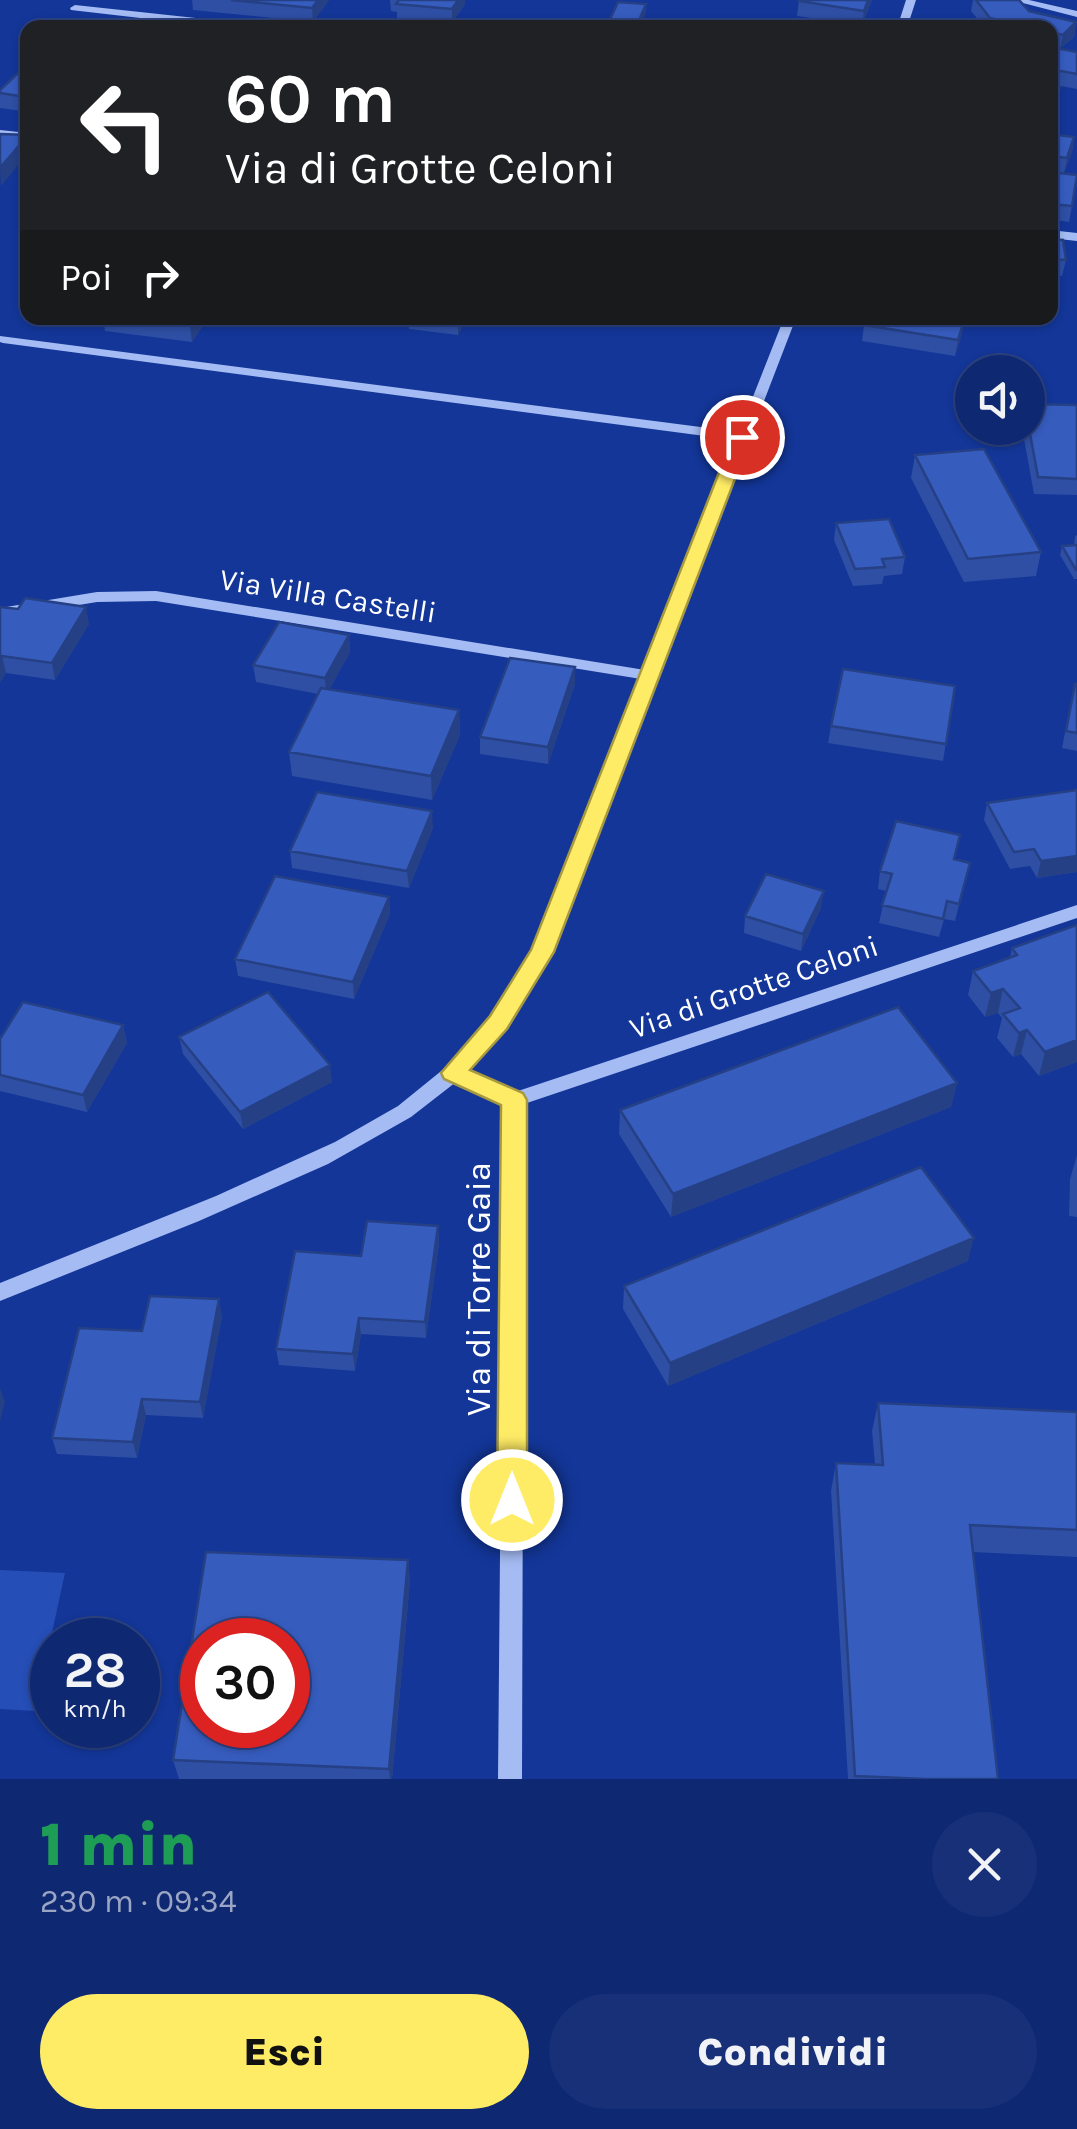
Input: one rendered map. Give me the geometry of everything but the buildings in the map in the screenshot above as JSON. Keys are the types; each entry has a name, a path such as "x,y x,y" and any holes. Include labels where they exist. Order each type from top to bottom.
{"street":[{"path":"1016,0 1077,14"},
{"path":"76,8 186,20"},
{"path":"0,1292 200,1212 322,1157 393,1118 453,1073 499,1022 542,952 787,325"},
{"path":"3,338 742,437"},
{"name":"Via Villa Castelli","path":"0,613 98,597 156,596 648,675"},
{"name":"Via di Grotte Celoni","path":"514,1100 1077,910"},
{"path":"453,1073 514,1100"},
{"name":"Via di Torre Gaia","path":"510,1779 514,1100"}],"shaded area":[{"path":"0,1570 65,1573 55,1618 30,1618 30,1711 0,1709"}],"route":[{"path":"512,1500 514,1100 453,1073 499,1022 542,952 742,437"}]}
